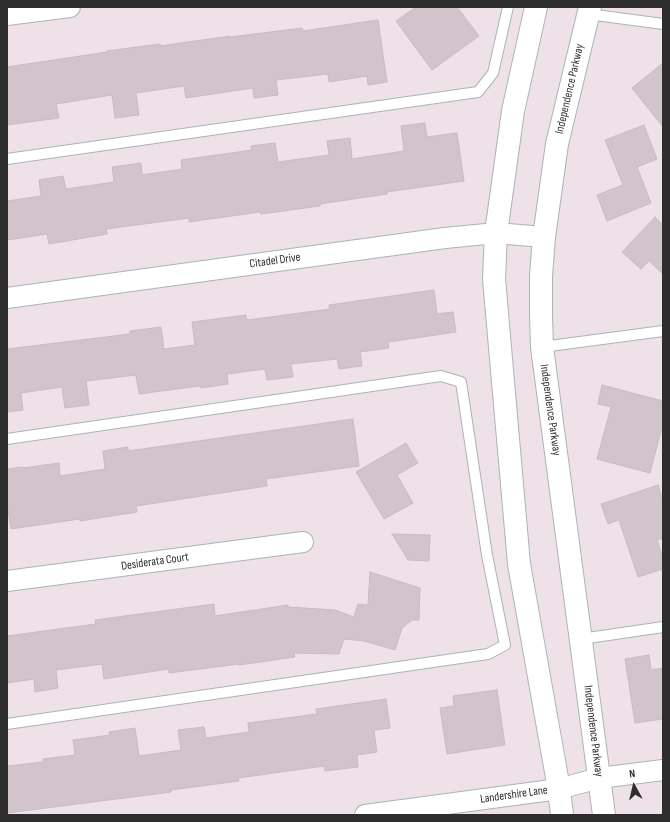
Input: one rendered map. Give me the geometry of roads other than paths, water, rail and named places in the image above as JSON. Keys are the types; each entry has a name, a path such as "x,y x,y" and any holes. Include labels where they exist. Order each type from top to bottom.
{"main road":[{"path":"536,7 514,111 496,233 494,280 519,564 559,789 562,815"},
{"name":"Independence Parkway","path":"589,10 557,144 544,237 541,276 542,348 604,815"}],"street":[{"path":"7,15 70,7"},
{"name":"Citadel Drive","path":"7,298 445,238 496,233 544,237"},
{"name":"Desiderata Court","path":"7,581 303,542"},
{"name":"Landershire Lane","path":"365,815 559,789 599,778 663,770"}],"lane":[{"path":"7,159 478,92 493,73 508,7"},
{"path":"589,10 663,24"},
{"path":"542,348 663,331"},
{"path":"7,439 441,376 461,382 487,555 505,645 488,654 7,724"},
{"path":"581,639 663,627"}]}
